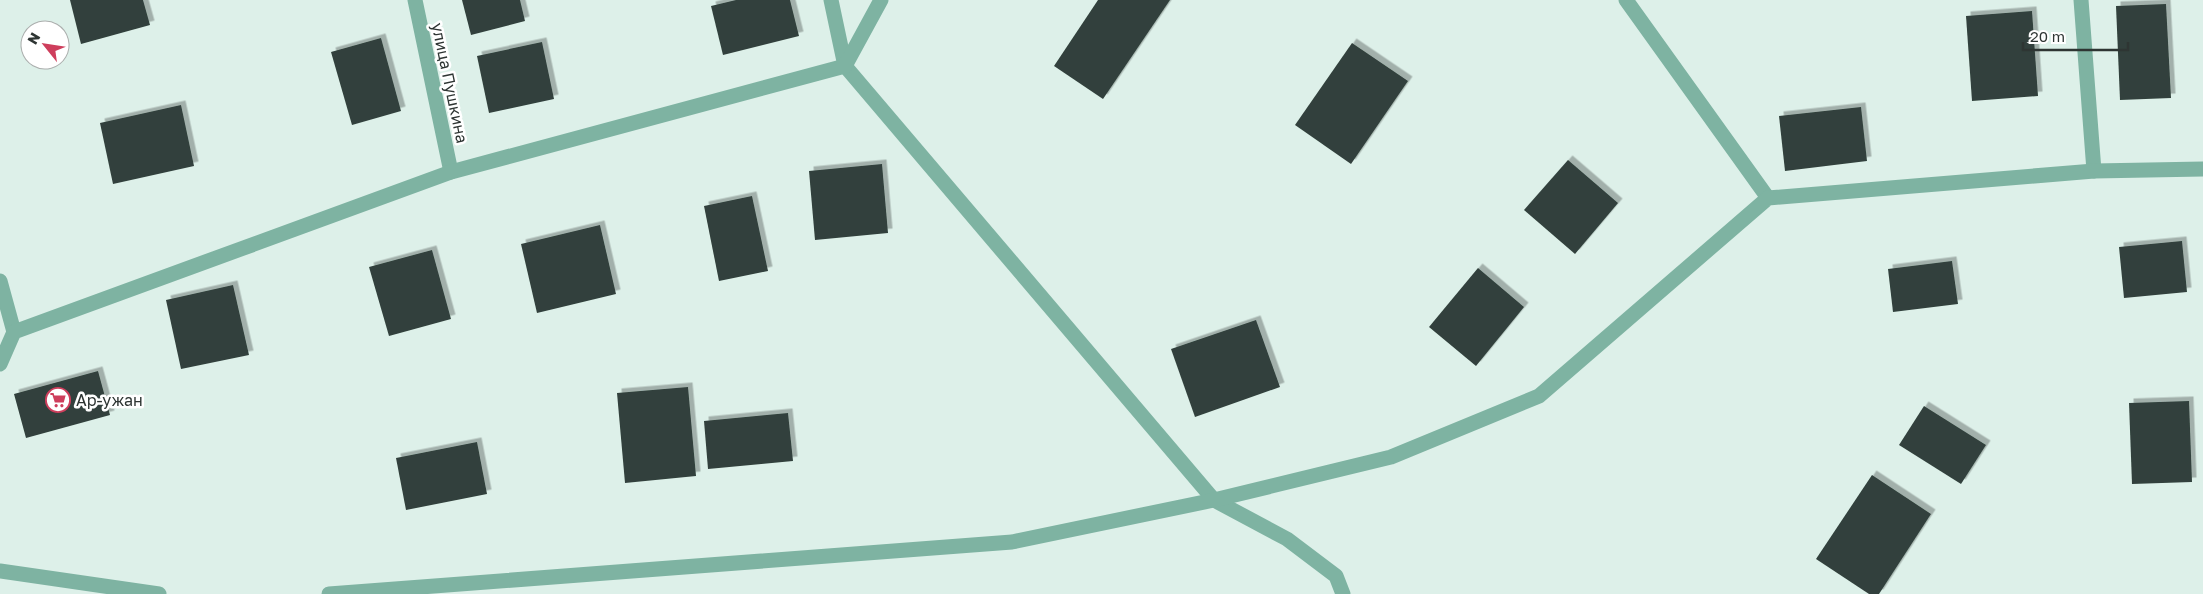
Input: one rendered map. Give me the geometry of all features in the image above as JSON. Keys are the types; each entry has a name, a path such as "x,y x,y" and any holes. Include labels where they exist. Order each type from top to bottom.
{"street":[{"name":"улица Пушкина","path":"415,0 451,172"},
{"path":"831,0 844,66 1214,500 1287,540 1336,576 1343,594"},
{"path":"14,332 451,172 844,66 880,0"},
{"path":"1626,0 1768,198"},
{"path":"2081,0 2094,171"},
{"path":"328,594 1012,542 1214,500 1391,457 1539,396 1768,198 2094,171 2203,168"},
{"path":"0,281 14,332 0,364"},
{"path":"0,571 159,594"}],"building":[{"path":"70,0 143,0 150,25 81,44"},
{"path":"462,0 520,0 525,21 471,35"},
{"path":"736,0 790,0 799,36 723,55 711,6"},
{"path":"1098,0 1170,0 1103,99 1054,66"},
{"path":"2166,4 2171,98 2120,100 2116,6"},
{"path":"2032,11 2038,96 1972,101 1966,16"},
{"path":"381,38 401,111 352,125 331,52"},
{"path":"542,42 554,99 489,113 477,56"},
{"path":"1352,43 1408,81 1351,164 1295,125"},
{"path":"181,105 194,166 113,184 100,123"},
{"path":"1861,107 1867,161 1785,171 1779,116"},
{"path":"1568,160 1618,203 1575,254 1524,210"},
{"path":"882,164 888,233 815,240 809,171"},
{"path":"752,196 768,271 719,281 704,206"},
{"path":"600,225 616,294 537,313 521,244"},
{"path":"2182,241 2187,292 2124,298 2119,247"},
{"path":"432,250 451,319 389,336 369,267"},
{"path":"1952,261 1958,304 1893,312 1888,269"},
{"path":"1478,268 1524,307 1476,366 1429,327"},
{"path":"233,285 249,355 181,369 166,300"},
{"path":"1256,320 1280,387 1195,417 1171,349"},
{"path":"98,371 110,415 26,438 14,394"},
{"path":"688,387 696,476 625,483 617,393"},
{"path":"2189,401 2192,482 2132,484 2129,403"},
{"path":"1924,406 1986,445 1961,484 1899,445"},
{"path":"788,413 793,461 708,469 704,421"},
{"path":"477,442 487,494 406,510 396,458"},
{"path":"1872,475 1931,514 1879,594 1869,594 1816,559"}],"place":[{"name":"Ар-ужан","path":"58,400"}]}
